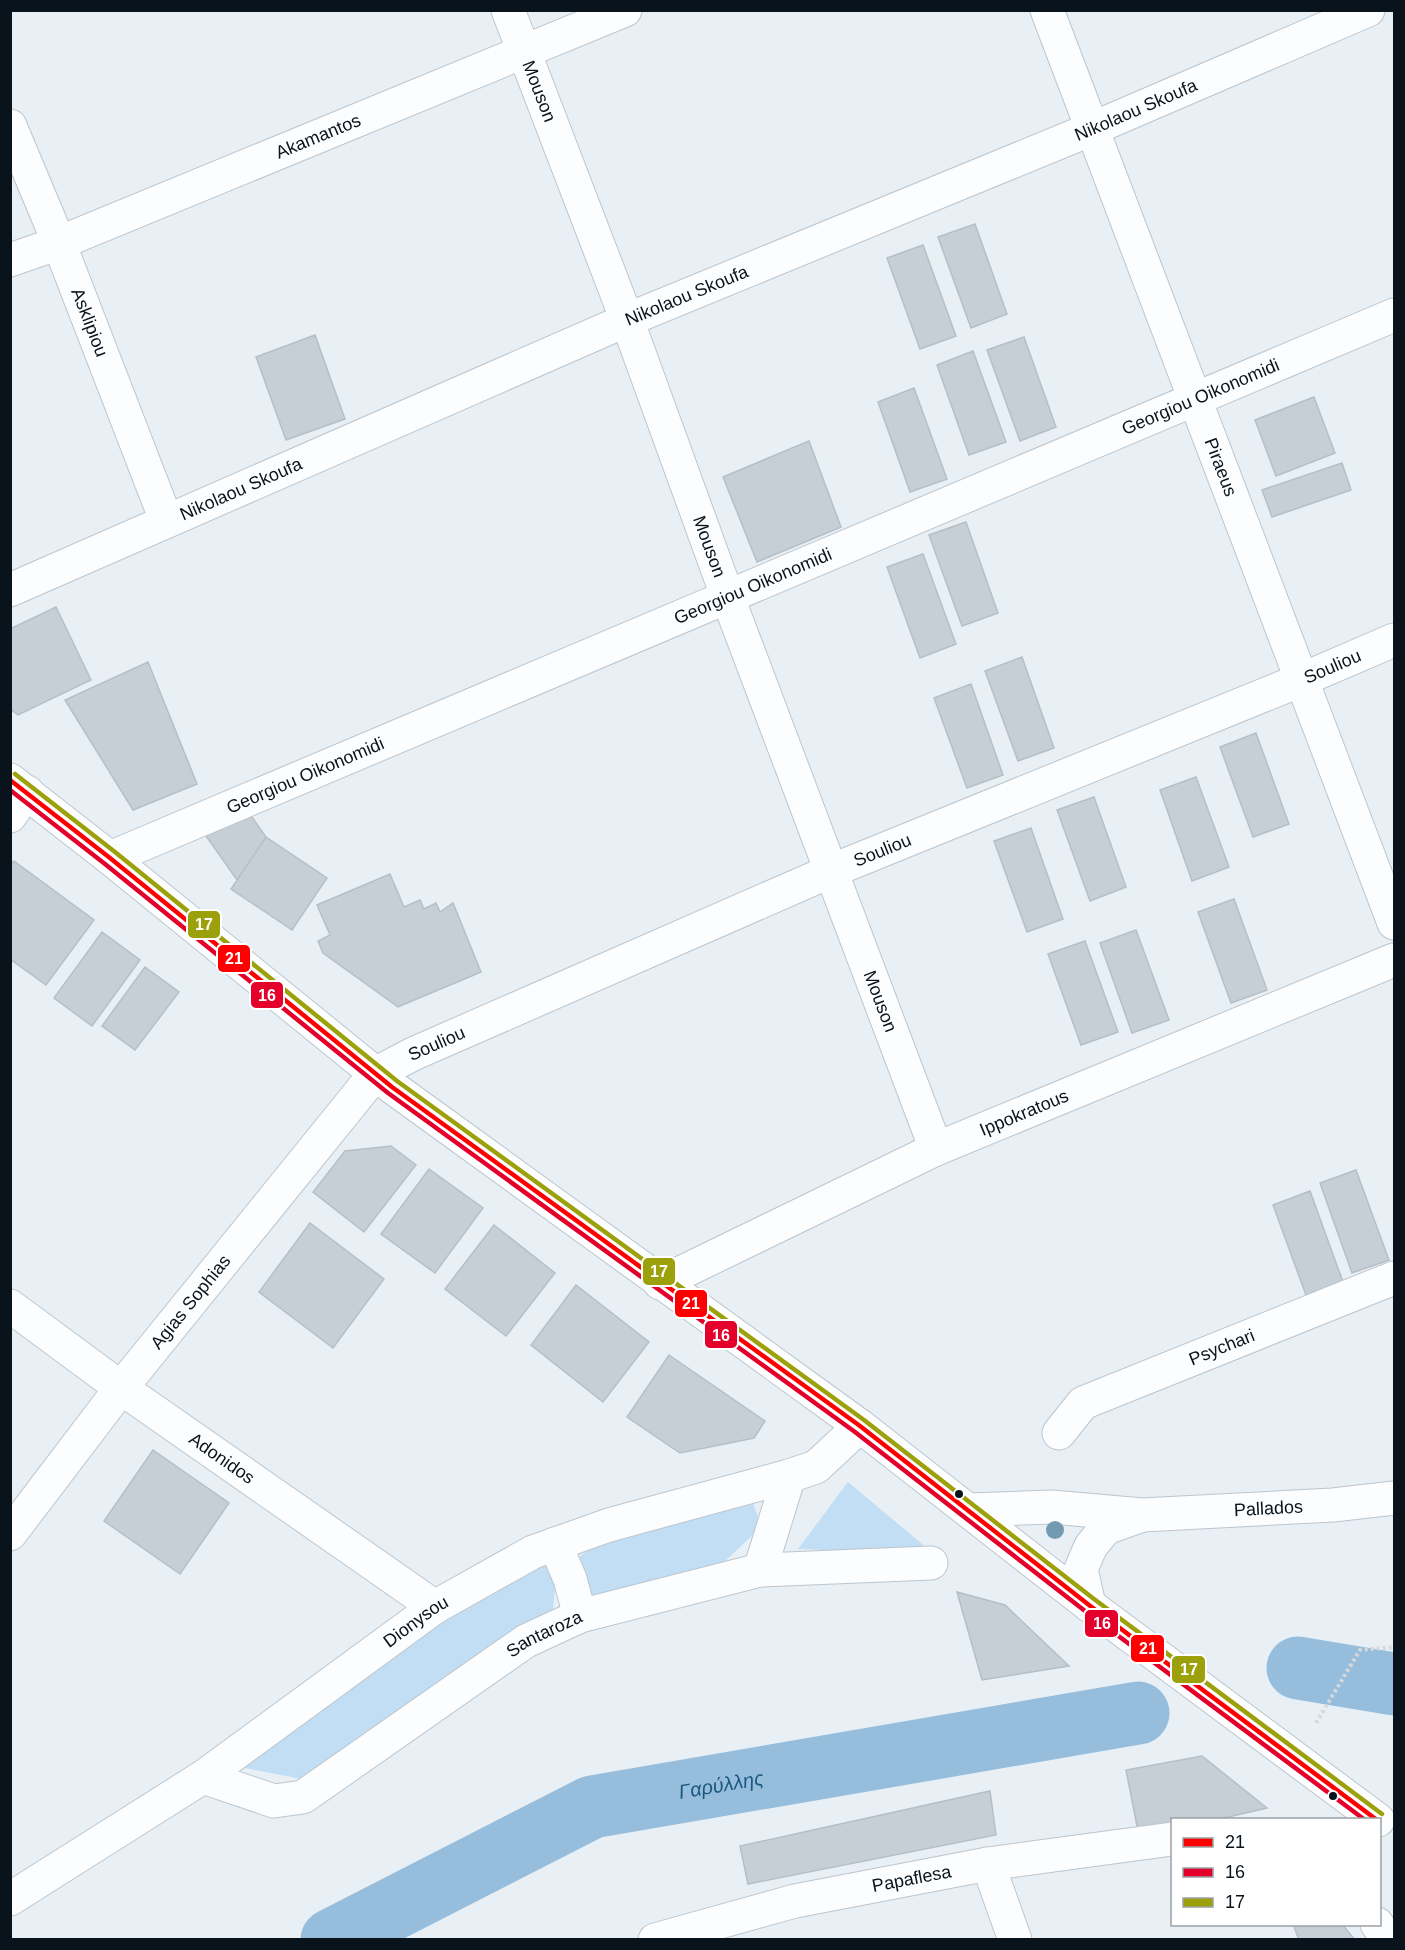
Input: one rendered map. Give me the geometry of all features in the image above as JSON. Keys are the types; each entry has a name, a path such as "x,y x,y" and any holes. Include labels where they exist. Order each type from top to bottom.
{"street":[{"name":"Mouson","path":"508,10 627,320 728,598 936,1149"},
{"name":"Akamantos","path":"10,260 59,243 625,10"},
{"name":"Piraeus","path":"1047,10 1094,128 1301,680 1395,923"},
{"name":"Nikolaou Skoufa","path":"10,590 627,320 1094,128 1368,10"},
{"name":"Asklipiou","path":"10,126 59,243 166,520"},
{"name":"Georgiou Oikonomidi","path":"110,858 1395,315"},
{"name":"Souliou","path":"375,1074 413,1054 831,871 1395,640"},
{"path":"16,796 110,858 375,1074 860,1426 1089,1605 1376,1818"},
{"name":"Ippokratous","path":"660,1283 936,1149 1395,960"},
{"name":"Agias Sophias","path":"10,1534 121,1389 375,1074"},
{"name":"Psychari","path":"1059,1433 1083,1403 1395,1278"},
{"name":"Adonidos","path":"10,1306 121,1389 435,1607"},
{"name":"Dionysou","path":"10,1899 202,1777 435,1607 533,1552 609,1525 816,1467 860,1426"},
{"path":"760,1570 789,1476"},
{"name":"Pallados","path":"969,1509 1052,1507 1142,1515 1334,1505 1395,1498"},
{"name":"Pallados","path":"1089,1605 1081,1569 1091,1546 1106,1528 1142,1515"},
{"path":"555,1544 570,1579 580,1616"},
{"name":"Santaroza","path":"202,1777 274,1801 303,1797 526,1641 580,1616 760,1570 931,1563"},
{"path":"1381,1822 1395,1832"},
{"name":"Papaflesa","path":"655,1940 795,1901 988,1864 1171,1839"},
{"path":"988,1864 1015,1940"},
{"path":"1378,1926 1388,1940"}],"path":[{"path":"1316,1723 1360,1650 1395,1647"}],"shaded area":[{"path":"848,1482 934,1554 798,1549"},
{"path":"751,1496 761,1527 721,1565 631,1591 592,1595 581,1577 580,1556 610,1535"},
{"path":"532,1563 549,1567 555,1587 553,1610 526,1622 307,1780 245,1768 252,1751 437,1617"}],"building":[{"path":"975,224 1007,314 971,328 938,237"},
{"path":"923,245 956,336 920,349 887,258"},
{"path":"315,335 345,419 286,440 256,357"},
{"path":"1024,337 1056,427 1020,441 987,350"},
{"path":"973,351 1006,442 969,455 937,365"},
{"path":"914,388 947,479 910,492 878,402"},
{"path":"1314,397 1335,453 1276,476 1255,420"},
{"path":"809,441 841,527 757,562 723,477"},
{"path":"1342,463 1351,490 1272,517 1262,490"},
{"path":"966,522 998,613 962,626 929,535"},
{"path":"923,554 956,644 920,658 887,567"},
{"path":"56,607 91,680 18,715 10,709 10,629"},
{"path":"1022,657 1054,748 1018,761 985,671"},
{"path":"148,662 197,784 133,810 65,700"},
{"path":"971,684 1003,775 967,788 934,698"},
{"path":"1256,733 1289,824 1253,837 1220,747"},
{"path":"1196,777 1229,867 1192,881 1160,790"},
{"path":"1094,797 1126,887 1090,901 1057,810"},
{"path":"247,810 266,837 237,880 204,833"},
{"path":"1031,828 1063,919 1027,932 994,841"},
{"path":"266,837 327,878 292,930 231,889"},
{"path":"14,861 94,920 46,985 10,959 10,866"},
{"path":"390,874 404,907 420,900 424,909 436,903 440,912 453,903 481,972 398,1007 323,953 318,941 330,935 317,905"},
{"path":"1234,899 1267,990 1231,1003 1198,912"},
{"path":"1136,930 1169,1020 1132,1033 1100,943"},
{"path":"102,932 140,960 92,1026 54,998"},
{"path":"1085,941 1118,1032 1081,1045 1048,954"},
{"path":"145,967 179,992 135,1050 102,1026"},
{"path":"391,1146 416,1165 364,1232 313,1192 345,1151"},
{"path":"429,1169 483,1208 435,1273 381,1234"},
{"path":"1356,1170 1389,1260 1352,1273 1320,1183"},
{"path":"1310,1191 1343,1282 1306,1295 1273,1205"},
{"path":"310,1223 384,1279 333,1348 259,1292"},
{"path":"494,1225 555,1273 506,1336 445,1289"},
{"path":"576,1285 649,1342 603,1402 531,1345"},
{"path":"669,1355 765,1421 754,1438 680,1453 627,1417"},
{"path":"153,1450 229,1503 180,1574 104,1521"},
{"path":"957,1592 1005,1605 1069,1666 982,1680"},
{"path":"1202,1756 1267,1808 1224,1818 1171,1818 1171,1829 1139,1836 1126,1770"},
{"path":"990,1791 996,1835 748,1884 740,1846"},
{"path":"1294,1926 1344,1926 1355,1940 1299,1940"}],"waterway":[{"name":"Γαρύλλης","path":"1298,1668 1394,1684"},
{"name":"Γαρύλλης","path":"332,1940 592,1807 1138,1713"}],"transit line":[{"name":"17","path":"15,774 115,852 397,1081 864,1420 1094,1599 1382,1814"},
{"name":"21","path":"10,780 110,858 392,1087 860,1426 1089,1605 1374,1818"},
{"name":"16","path":"10,790 388,1093 855,1432 1085,1611 1362,1818"}]}
